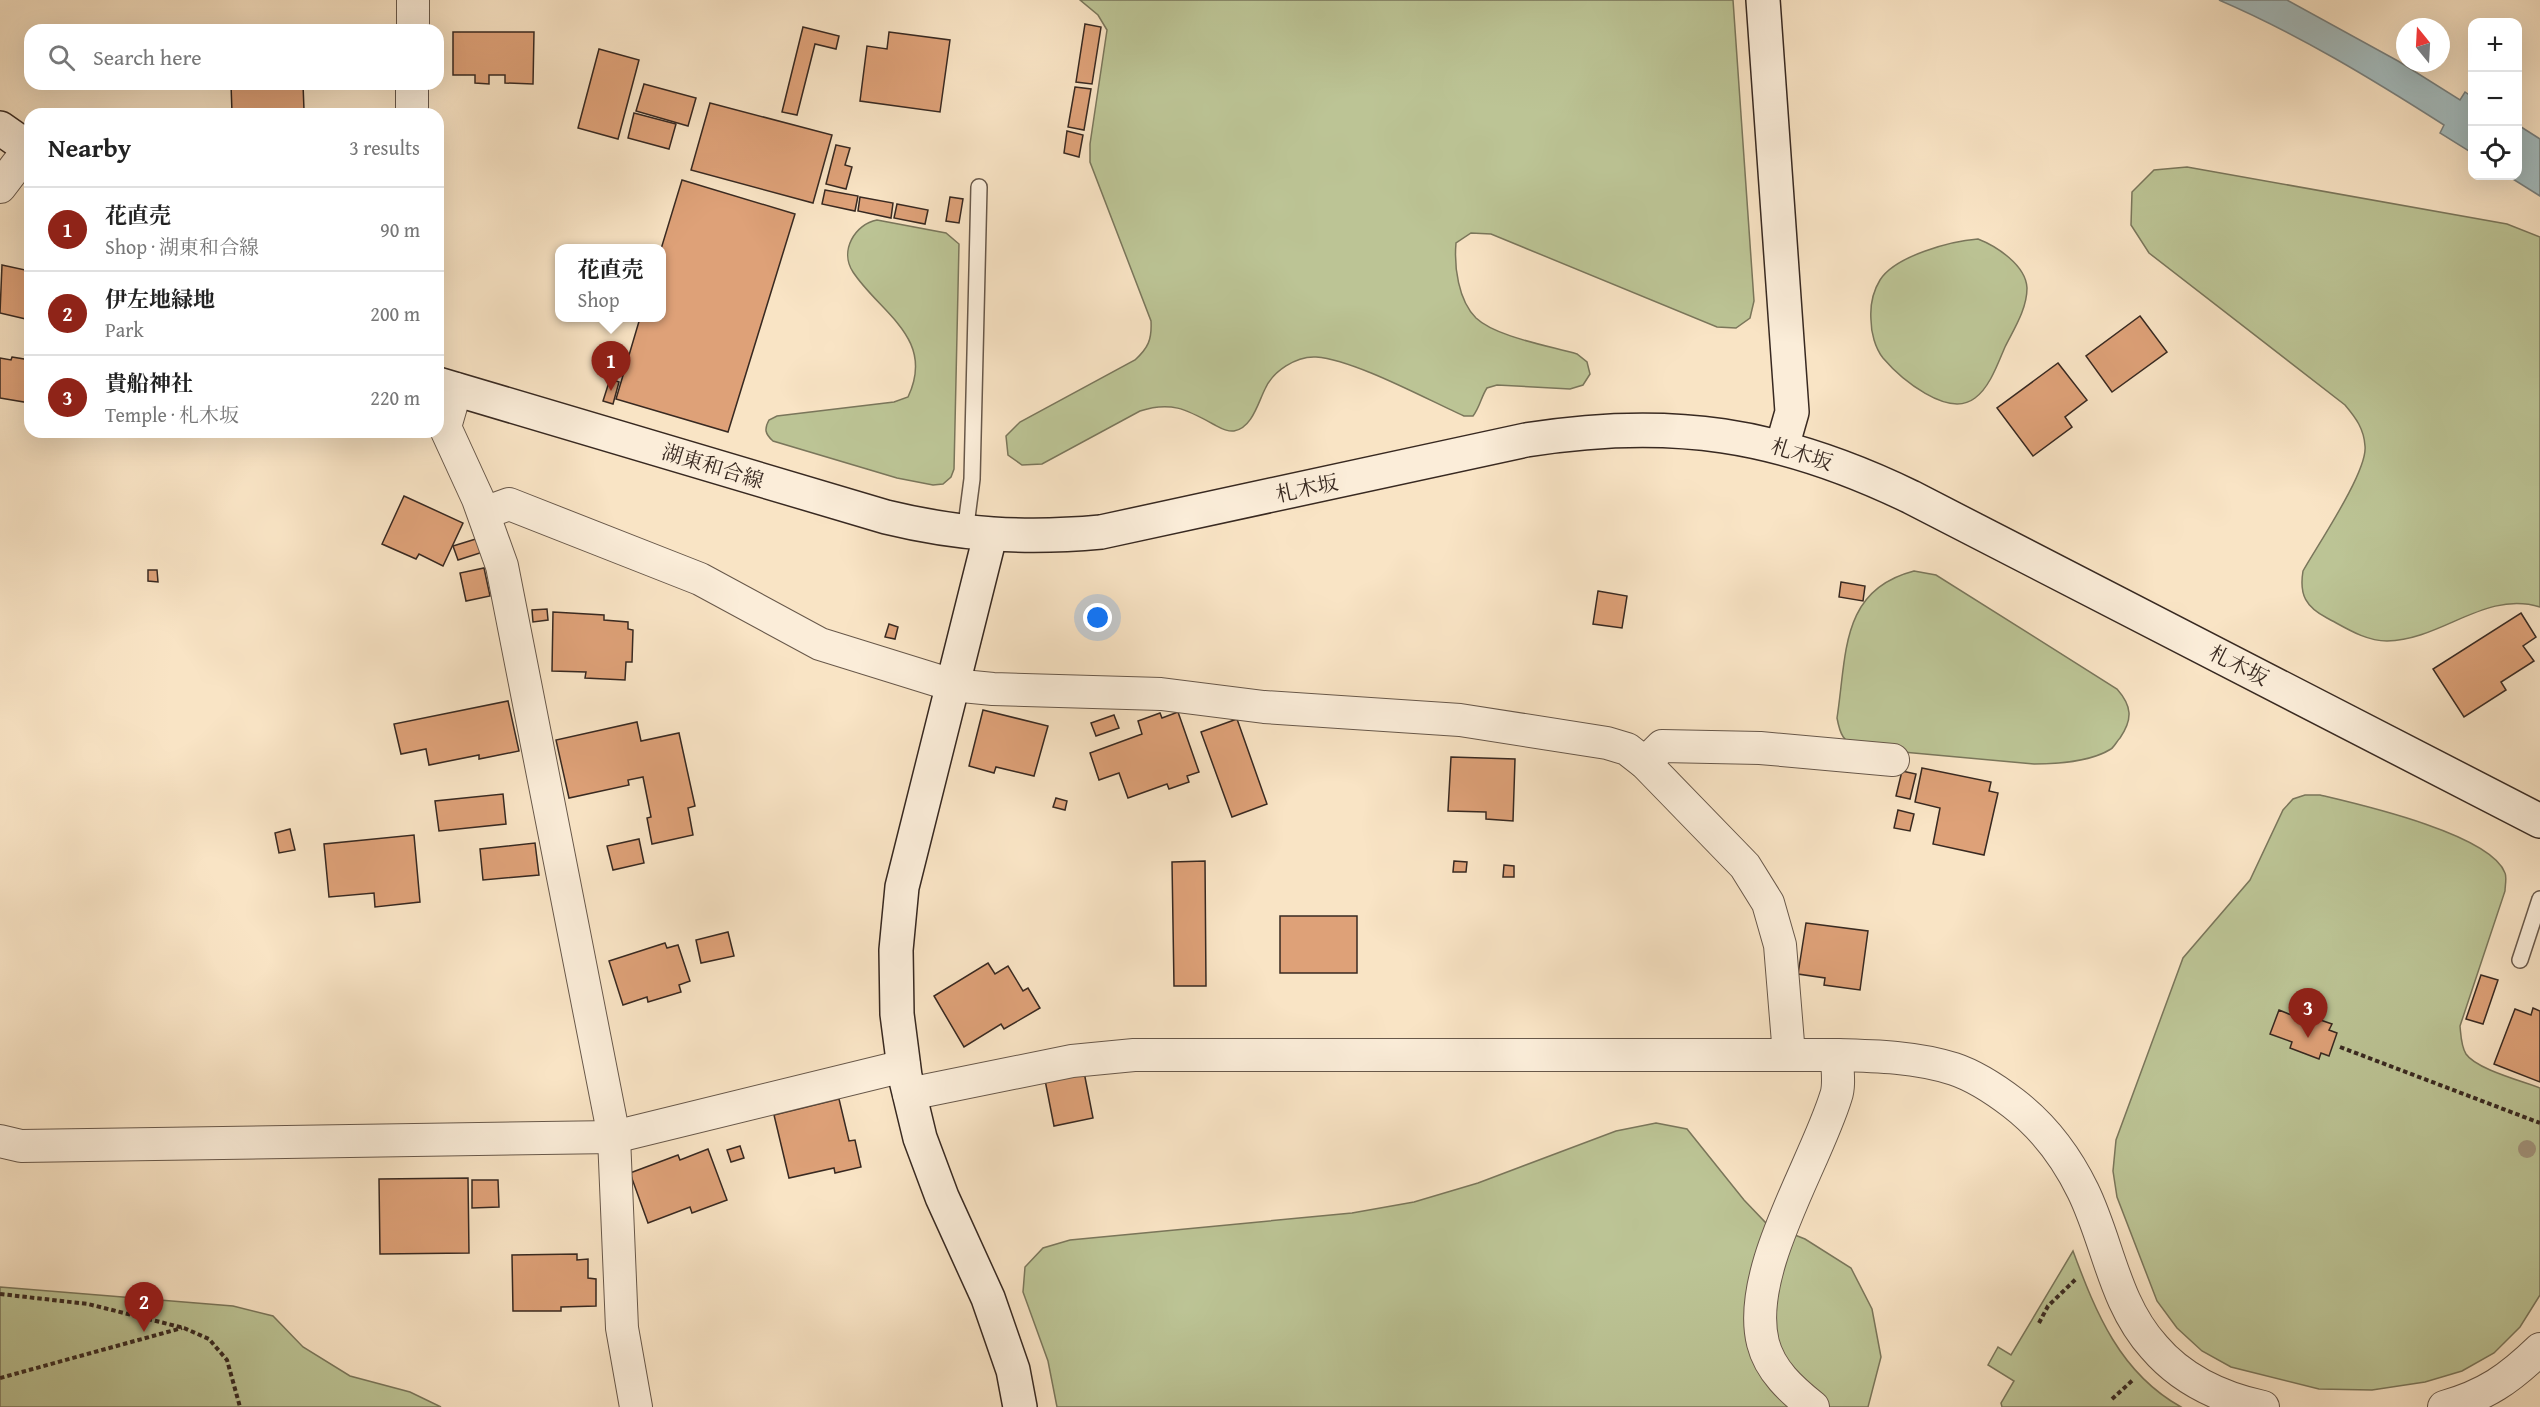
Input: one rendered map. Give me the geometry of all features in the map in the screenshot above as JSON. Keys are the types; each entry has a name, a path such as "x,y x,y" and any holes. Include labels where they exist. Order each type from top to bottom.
{"main road":[{"path":"1763,0 1792,412 1782,447"},
{"path":"0,128 24,145"},
{"name":"湖東和合線","path":"447,386 886,518 978,534"},
{"name":"札木坂","path":"978,534 1047,537 1101,532 1526,440 1575,432 1624,429 1674,430 1724,435 1782,447 1867,475 2540,821"},
{"path":"978,534 952,685 902,887 896,950 897,1014 906,1080 920,1138 942,1197 988,1298 1013,1370 1020,1407"}],"street":[{"path":"412,24 413,0"},
{"path":"412,90 412,108"},
{"path":"0,187 24,156"},
{"path":"447,386 445,427 484,513 502,566 614,1137 622,1328 636,1407"},
{"path":"484,513 509,504 700,579 820,644 952,685 993,689 1161,694 1264,707 1460,720 1607,743 1627,749 1645,763 1745,866 1768,903 1780,945 1789,1029 1788,1055"},
{"path":"1645,763 1662,746 1760,748 1893,760"},
{"path":"0,1141 21,1146 614,1137 906,1080 1134,1054 1837,1055 1912,1058 1956,1069 1997,1090 2033,1118 2062,1153 2084,1192 2131,1316 2154,1349 2185,1375 2220,1395 2264,1407"},
{"path":"1813,1407 1783,1382 1763,1344 1761,1298 1772,1253 1837,1094 1837,1055"},
{"path":"2445,1407 2474,1399 2512,1377 2540,1349"}],"lane":[{"path":"978,534 972,479 979,187"},
{"path":"2520,960 2540,899"}],"path":[{"path":"2340,1047 2540,1123"},
{"path":"2039,1323 2048,1306 2080,1275"},
{"path":"0,1294 88,1304 184,1328 209,1339 227,1360 240,1407"},
{"path":"0,1378 184,1328"},
{"path":"2112,1399 2138,1376"}],"green space":[{"path":"1080,0 1733,0 1754,301 1750,318 1736,328 1717,327 1491,234 1471,233 1456,243 1458,282 1470,311 1485,325 1496,331 1577,354 1587,362 1590,374 1583,385 1570,389 1497,385 1487,388 1473,416 1464,416 1350,365 1308,357 1293,362 1274,376 1250,420 1240,429 1225,430 1178,408 1151,408 1140,411 1042,464 1022,465 1008,455 1006,436 1020,422 1135,360 1146,347 1151,333 1151,321 1090,162 1090,144 1107,30 1098,15"},
{"path":"2187,167 2507,224 2540,237 2540,607 2520,604 2501,605 2407,639 2387,641 2371,639 2356,633 2320,614 2309,605 2303,594 2303,571 2359,473 2364,458 2363,434 2356,419 2345,405 2149,253 2131,225 2132,192 2154,170"},
{"path":"877,220 946,233 959,244 954,469 951,477 943,484 933,485 897,478 773,441 766,431 769,420 777,416 894,402 908,397 915,376 915,358 910,342 890,314 864,287 849,264 849,247 856,233 862,227"},
{"path":"1978,239 1993,246 2016,264 2027,288 2025,304 1985,388 1975,398 1964,403 1952,403 1939,400 1912,385 1883,358 1873,335 1871,305 1880,280 1887,271 1898,264 1924,251"},
{"path":"1914,571 1936,575 2117,689 2126,701 2129,719 2113,747 2084,759 2063,763 2034,764 1859,748 1846,740 1841,733 1837,718 1846,648 1852,628 1860,609 1872,593 1890,580"},
{"path":"2305,795 2320,795 2392,813 2450,834 2476,846 2495,859 2506,875 2505,891 2460,1026 2463,1048 2471,1059 2489,1070 2540,1088 2540,1295 2520,1327 2494,1353 2462,1371 2425,1382 2372,1390 2319,1389 2231,1367 2202,1351 2177,1328 2157,1301 2117,1197 2113,1171 2116,1140 2183,958 2250,880 2283,810 2293,799"},
{"path":"1656,1123 1687,1129 1744,1200 1767,1224 1805,1239 1851,1268 1872,1309 1881,1357 1868,1407 1057,1407 1048,1361 1023,1292 1025,1267 1043,1248 1070,1240 1352,1213 1414,1202 1478,1183 1616,1131"},
{"path":"2073,1251 2101,1319 2126,1359 2160,1393 2181,1407 2002,1407 2001,1403 2014,1381 1988,1365 1998,1347 2011,1355"},
{"path":"0,1287 233,1306 273,1316 303,1347 350,1376 410,1392 441,1407 0,1407"}],"water":[{"path":"2219,0 2287,0 2396,60 2396,72 2415,72 2460,100 2465,92 2468,94 2468,150 2440,133 2444,125 2390,91 2306,42"},
{"path":"2522,128 2540,139 2540,196 2514,180 2522,180"}],"building":[{"path":"1085,24 1101,27 1092,84 1076,82"},
{"path":"803,27 839,36 836,49 815,44 797,115 782,112"},
{"path":"453,32 534,32 533,84 505,83 505,75 489,75 489,84 475,83 475,75 453,75"},
{"path":"889,32 950,40 940,112 860,101 867,46 887,49"},
{"path":"599,49 639,60 618,139 578,128"},
{"path":"644,84 696,98 688,126 636,111"},
{"path":"1075,87 1091,89 1084,130 1068,127"},
{"path":"231,90 303,90 304,108 232,108"},
{"path":"710,103 832,135 813,203 691,170"},
{"path":"634,113 676,124 669,149 628,138"},
{"path":"1067,131 1083,135 1079,157 1064,153"},
{"path":"836,145 850,148 845,165 852,167 846,189 826,184"},
{"path":"682,180 795,214 728,432 616,399 639,322 666,322 666,244 663,244"},
{"path":"825,190 858,196 855,211 822,204"},
{"path":"860,197 893,203 891,218 858,211"},
{"path":"950,197 963,199 959,223 946,221"},
{"path":"897,204 928,210 925,224 894,218"},
{"path":"2,265 24,270 24,319 0,313"},
{"path":"2140,316 2167,352 2112,392 2086,356"},
{"path":"12,357 24,359 24,402 0,398 0,358 11,360"},
{"path":"2058,363 2087,400 2065,417 2072,427 2033,456 1997,408"},
{"path":"610,379 619,382 613,404 603,401"},
{"path":"404,496 463,523 443,566 419,554 416,559 382,544"},
{"path":"479,538 483,552 458,560 453,546"},
{"path":"484,568 490,596 466,601 460,573"},
{"path":"148,570 157,570 158,582 148,581"},
{"path":"1841,582 1865,586 1863,601 1839,597"},
{"path":"1598,591 1627,596 1622,628 1593,624"},
{"path":"547,609 548,620 533,622 532,610"},
{"path":"553,612 604,615 604,620 628,622 628,629 633,630 632,662 626,662 625,680 585,678 586,672 552,671"},
{"path":"2521,613 2536,637 2523,646 2534,661 2501,682 2506,690 2464,717 2433,669"},
{"path":"889,624 898,627 895,639 885,637"},
{"path":"508,701 519,751 479,759 479,755 429,765 426,749 401,754 394,724"},
{"path":"983,710 1048,726 1034,776 996,767 994,773 969,766"},
{"path":"1178,712 1199,772 1187,776 1189,782 1169,789 1167,784 1128,798 1119,773 1099,780 1090,753 1142,734 1138,721 1160,713 1162,718"},
{"path":"1114,715 1119,728 1096,736 1091,723"},
{"path":"1237,719 1267,804 1232,817 1201,732"},
{"path":"637,722 641,741 679,733 695,806 688,808 693,835 652,844 647,818 651,817 643,777 628,780 629,785 569,798 556,740"},
{"path":"1451,757 1515,759 1513,821 1486,819 1486,812 1448,811"},
{"path":"1922,768 1991,782 1989,791 1998,793 1984,855 1933,844 1940,808 1915,802"},
{"path":"1902,771 1916,774 1910,799 1896,796"},
{"path":"503,794 506,824 439,831 435,801"},
{"path":"1056,798 1067,801 1065,810 1053,807"},
{"path":"1898,810 1914,814 1910,831 1894,828"},
{"path":"290,829 295,850 279,853 275,833"},
{"path":"414,835 420,902 375,907 374,893 329,897 324,844"},
{"path":"639,839 644,863 613,870 607,846"},
{"path":"535,843 539,875 483,880 480,849"},
{"path":"1205,861 1206,986 1174,986 1172,862"},
{"path":"1454,861 1467,862 1466,872 1453,872"},
{"path":"1504,865 1514,866 1514,877 1503,877"},
{"path":"1280,916 1357,916 1357,973 1280,973"},
{"path":"1806,923 1868,931 1860,990 1824,985 1825,978 1798,974"},
{"path":"728,932 734,956 701,963 696,940"},
{"path":"665,943 667,948 678,945 690,981 679,985 681,992 648,1002 647,997 623,1005 609,961"},
{"path":"988,963 995,974 1008,966 1023,991 1028,988 1040,1008 1004,1029 1001,1024 964,1047 934,996"},
{"path":"2481,975 2498,980 2483,1024 2466,1019"},
{"path":"2533,1008 2540,1011 2540,1082 2494,1064 2515,1009 2531,1015"},
{"path":"2279,1010 2301,1019 2303,1014 2332,1024 2329,1030 2337,1033 2329,1056 2321,1053 2319,1059 2290,1048 2292,1042 2270,1034"},
{"path":"1084,1072 1093,1118 1054,1126 1045,1080"},
{"path":"839,1099 849,1141 855,1140 861,1167 835,1173 834,1168 789,1178 774,1115"},
{"path":"740,1146 744,1158 731,1162 727,1150"},
{"path":"708,1149 727,1200 692,1213 690,1207 648,1223 630,1173 678,1155 680,1160"},
{"path":"468,1178 469,1253 380,1254 379,1179"},
{"path":"472,1180 498,1180 499,1207 472,1208"},
{"path":"577,1254 577,1260 588,1259 588,1278 596,1279 596,1306 561,1307 561,1311 513,1311 512,1255"}],"place":[{"name":"花直売","path":"611,391"},
{"name":"貴船神社","path":"2308,1038"},
{"name":"伊左地緑地","path":"144,1332"}]}
